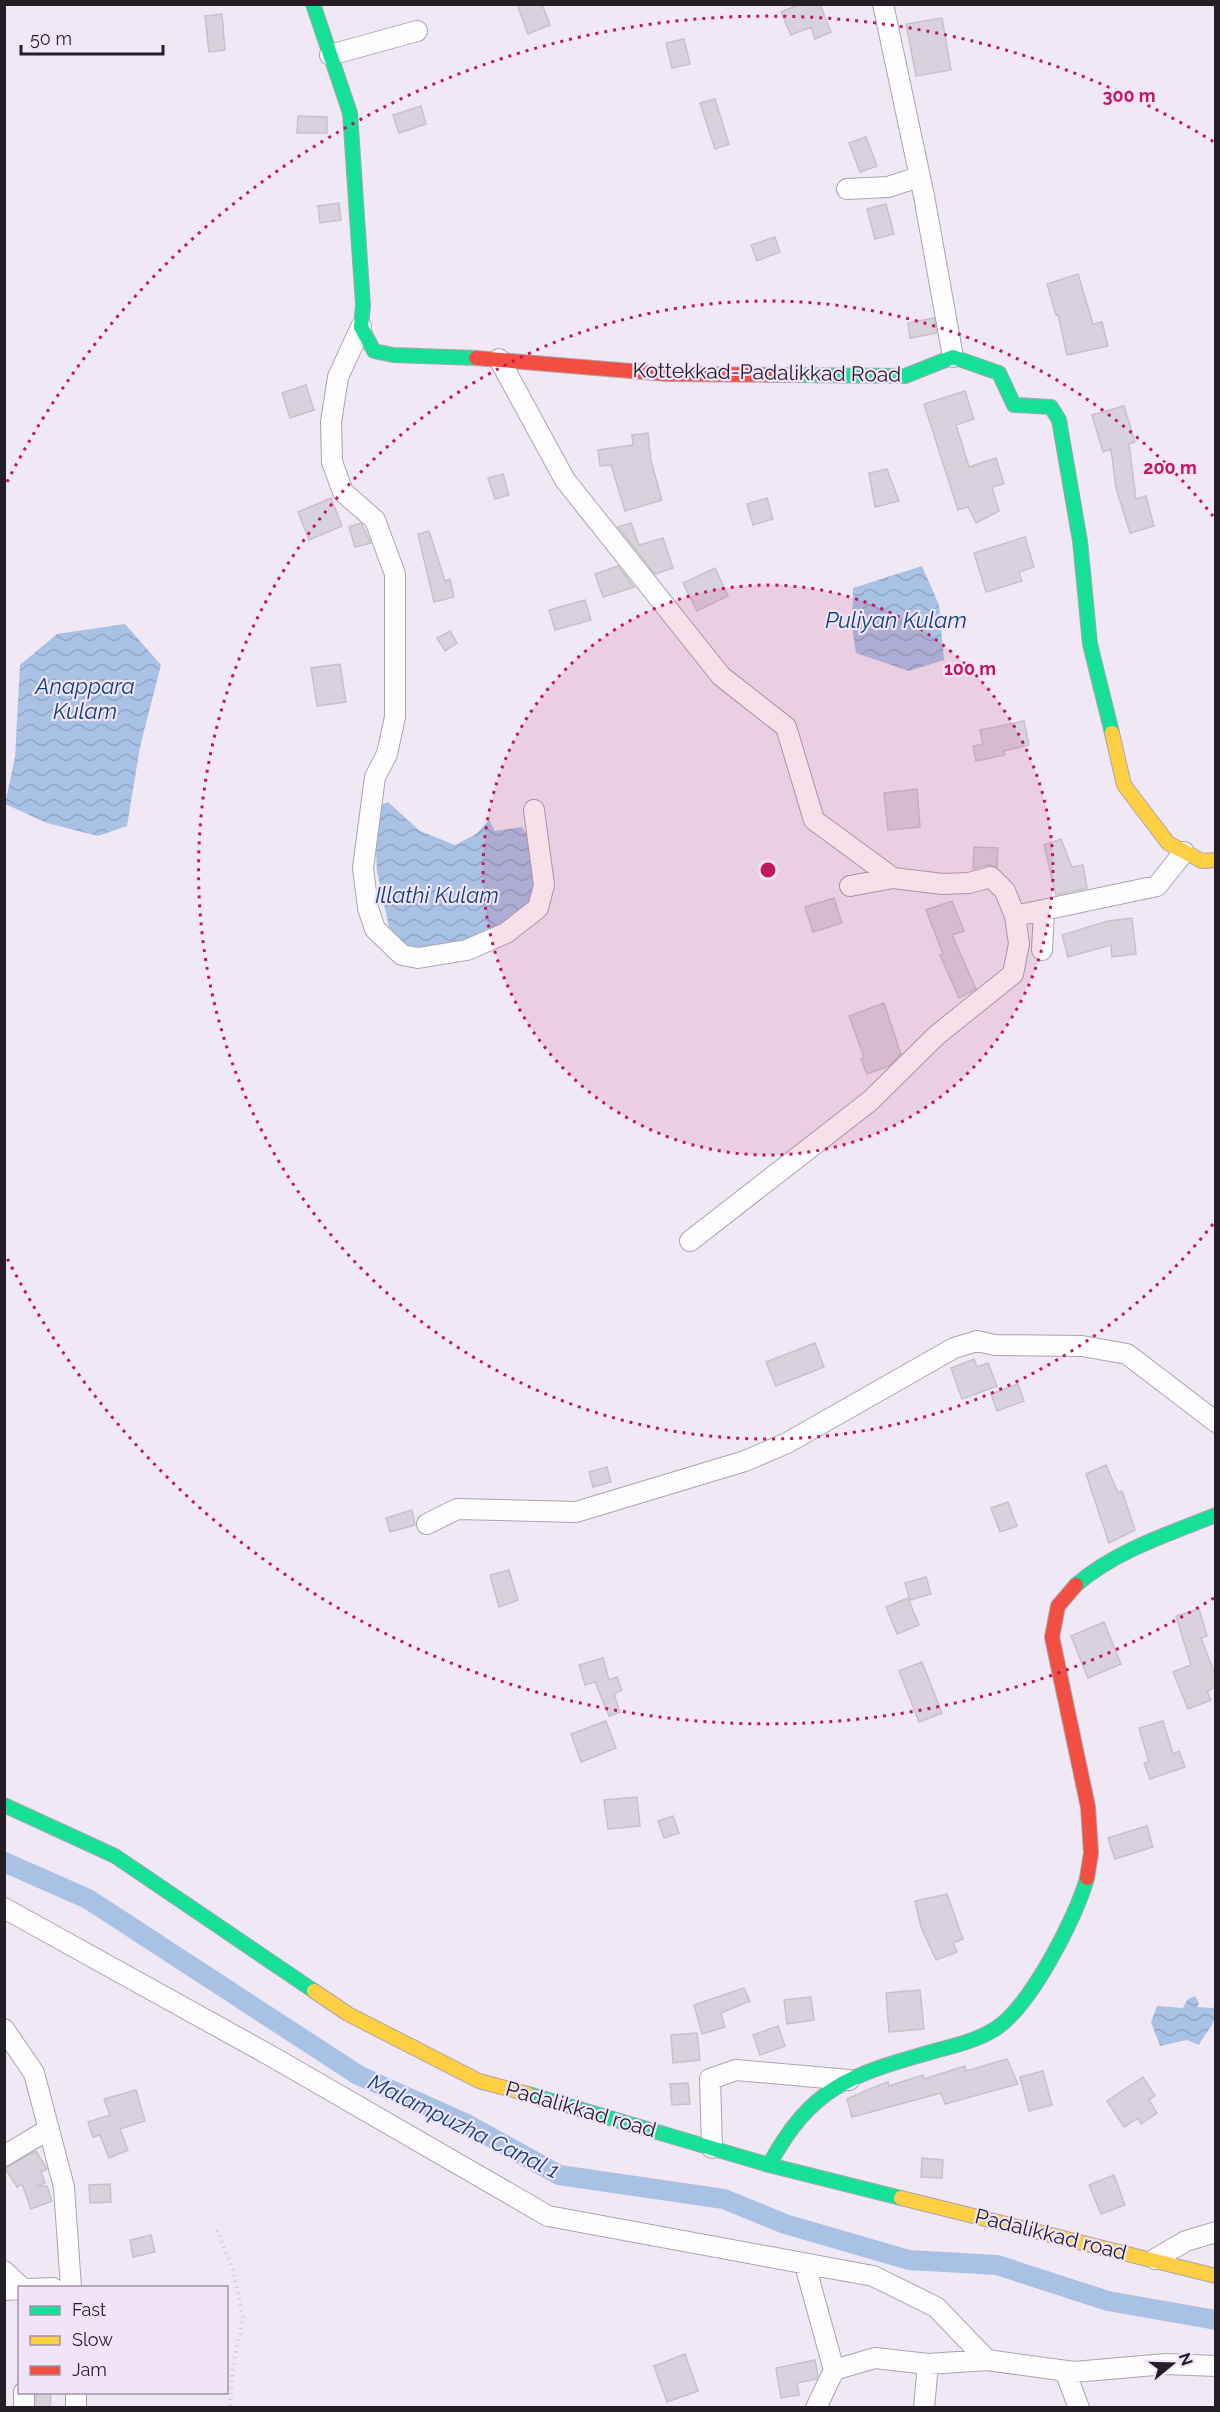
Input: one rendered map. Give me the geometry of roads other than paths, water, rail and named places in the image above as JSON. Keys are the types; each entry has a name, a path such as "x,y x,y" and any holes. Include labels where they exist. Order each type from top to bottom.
{"main road":[{"path":"313,4 350,114 363,305 361,327"},
{"name":"Kottekkad-Padalikkad Road","path":"361,327 374,351 393,355 499,359 667,374 905,376 953,357"},
{"path":"953,357 999,373 1014,405 1051,407 1056,413 1080,541 1090,644 1124,786 1168,843 1202,861 1215,860"},
{"path":"769,2165 782,2138 795,2119 828,2090 861,2073 987,2036 1015,2012 1078,1905 1089,1872 1091,1841 1089,1810 1054,1656 1053,1627 1058,1606 1070,1589 1130,1550 1215,1515"},
{"name":"Padalikkad road","path":"4,1805 115,1856 348,2014 478,2081 769,2165 1155,2259 1215,2276"}],"street":[{"path":"883,4 953,357"},
{"path":"330,55 417,31"},
{"path":"847,189 888,188 919,177"},
{"path":"361,327 338,377 331,422 332,462 343,492 375,520 395,574 395,717 387,754 375,777 363,868 368,908 375,929 402,955 418,958 467,950 506,933 538,908 544,885 534,810"},
{"path":"499,359 565,480 721,676 786,728 814,820 893,878"},
{"path":"1015,916 1157,886 1184,852"},
{"path":"690,1241 870,1101 937,1035 1013,974 1019,944 1015,916 1005,891 991,877 969,883 943,884 893,878 850,886"},
{"path":"1042,950 1044,911"},
{"path":"428,1524 457,1509 576,1512 745,1461 787,1443 954,1348 977,1341 995,1345 1082,1347 1127,1354 1215,1422"},
{"path":"4,1908 271,2056 548,2216 873,2276 936,2307 987,2360"},
{"path":"4,2029 34,2073 49,2129 64,2187 71,2286"},
{"path":"712,2148 710,2079 736,2070 849,2080"},
{"path":"4,2156 49,2129"},
{"path":"1155,2259 1186,2241 1215,2232"},
{"path":"805,2265 834,2370 816,2408"},
{"path":"4,2271 21,2286"},
{"path":"834,2370 875,2358 928,2364 987,2360 1065,2371 1166,2364 1215,2366"},
{"path":"924,2408 928,2364"},
{"path":"1065,2371 1079,2408"}],"water":[{"name":"Puliyan Kulam","path":"922,566 939,605 944,660 909,671 856,653 852,628 853,588"},
{"name":"Anappara Kulam","path":"125,624 161,665 140,747 127,826 98,836 47,823 5,804 15,757 20,665 57,634"},
{"name":"Illathi Kulam","path":"388,802 420,831 455,845 476,834 489,820 495,831 522,827 531,842 536,904 489,932 413,958 389,927 377,871 374,808"},
{"path":"1195,1996 1199,2003 1197,2007 1214,2008 1215,2013 1213,2023 1199,2045 1187,2040 1160,2046 1151,2022 1157,2006 1183,2008 1187,2000"}],"waterway":[{"name":"Malampuzha Canal 1","path":"4,1862 88,1899 358,2075 465,2123 559,2175 724,2199 785,2224 909,2260 997,2265 1108,2301 1216,2320"}]}
